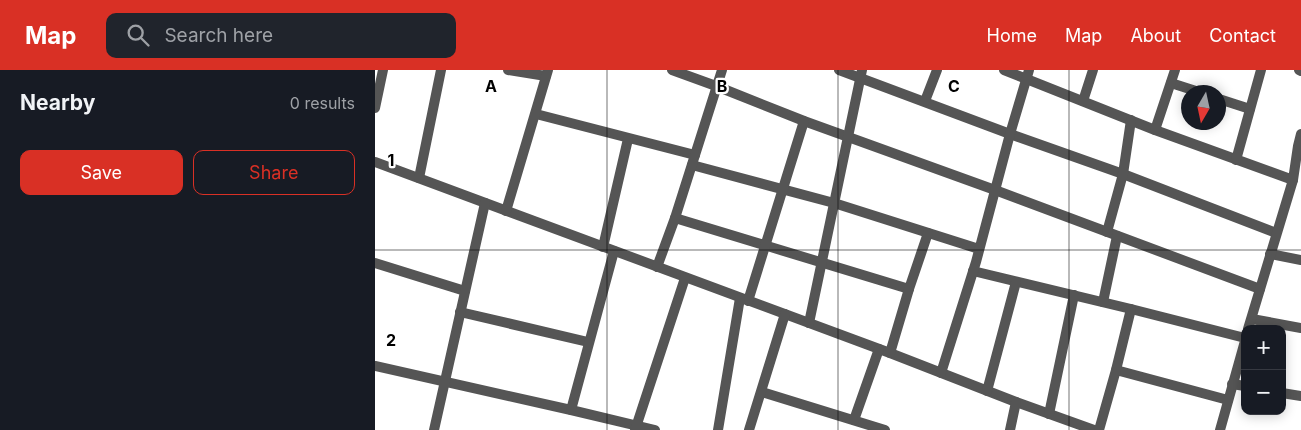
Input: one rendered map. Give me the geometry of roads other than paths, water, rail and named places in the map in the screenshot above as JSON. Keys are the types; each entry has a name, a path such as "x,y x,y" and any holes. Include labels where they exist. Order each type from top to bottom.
{"street":[{"path":"375,108 383,70"},
{"path":"419,178 441,70"},
{"path":"506,211 547,73 508,70"},
{"path":"672,70 804,121 1260,289"},
{"path":"657,267 675,218 721,70"},
{"path":"839,70 861,74 925,102 1123,174 1277,233"},
{"path":"925,102 937,70"},
{"path":"1004,70 1027,74 1083,101 1155,130 1293,180"},
{"path":"1083,101 1093,70"},
{"path":"1155,130 1175,70"},
{"path":"1236,160 1261,70"},
{"path":"809,323 861,74"},
{"path":"941,373 973,271 1027,74"},
{"path":"1171,83 1181,86"},
{"path":"1226,101 1250,109"},
{"path":"535,114 628,139 783,190 834,203 979,249"},
{"path":"1107,232 1123,174 1131,120"},
{"path":"718,430 744,299 765,246 804,121"},
{"path":"1301,134 1293,180 1250,324 1301,328"},
{"path":"603,247 628,139"},
{"path":"375,162 1094,430"},
{"path":"1290,191 1301,193"},
{"path":"434,430 485,203"},
{"path":"675,218 909,289"},
{"path":"890,353 928,233"},
{"path":"1103,302 1117,236"},
{"path":"571,410 614,251"},
{"path":"1270,254 1301,260"},
{"path":"375,263 465,291"},
{"path":"973,271 1131,308 1241,338"},
{"path":"636,428 685,278"},
{"path":"987,391 1016,282"},
{"path":"1049,414 1074,295"},
{"path":"1099,430 1131,308"},
{"path":"460,312 589,342"},
{"path":"749,430 785,314"},
{"path":"854,420 879,349"},
{"path":"1220,430 1241,354"},
{"path":"375,366 571,410 636,428 655,430"},
{"path":"1116,370 1228,400"},
{"path":"1233,384 1241,385"},
{"path":"762,392 885,430"},
{"path":"1286,394 1301,396"},
{"path":"1010,430 1016,402"}]}
